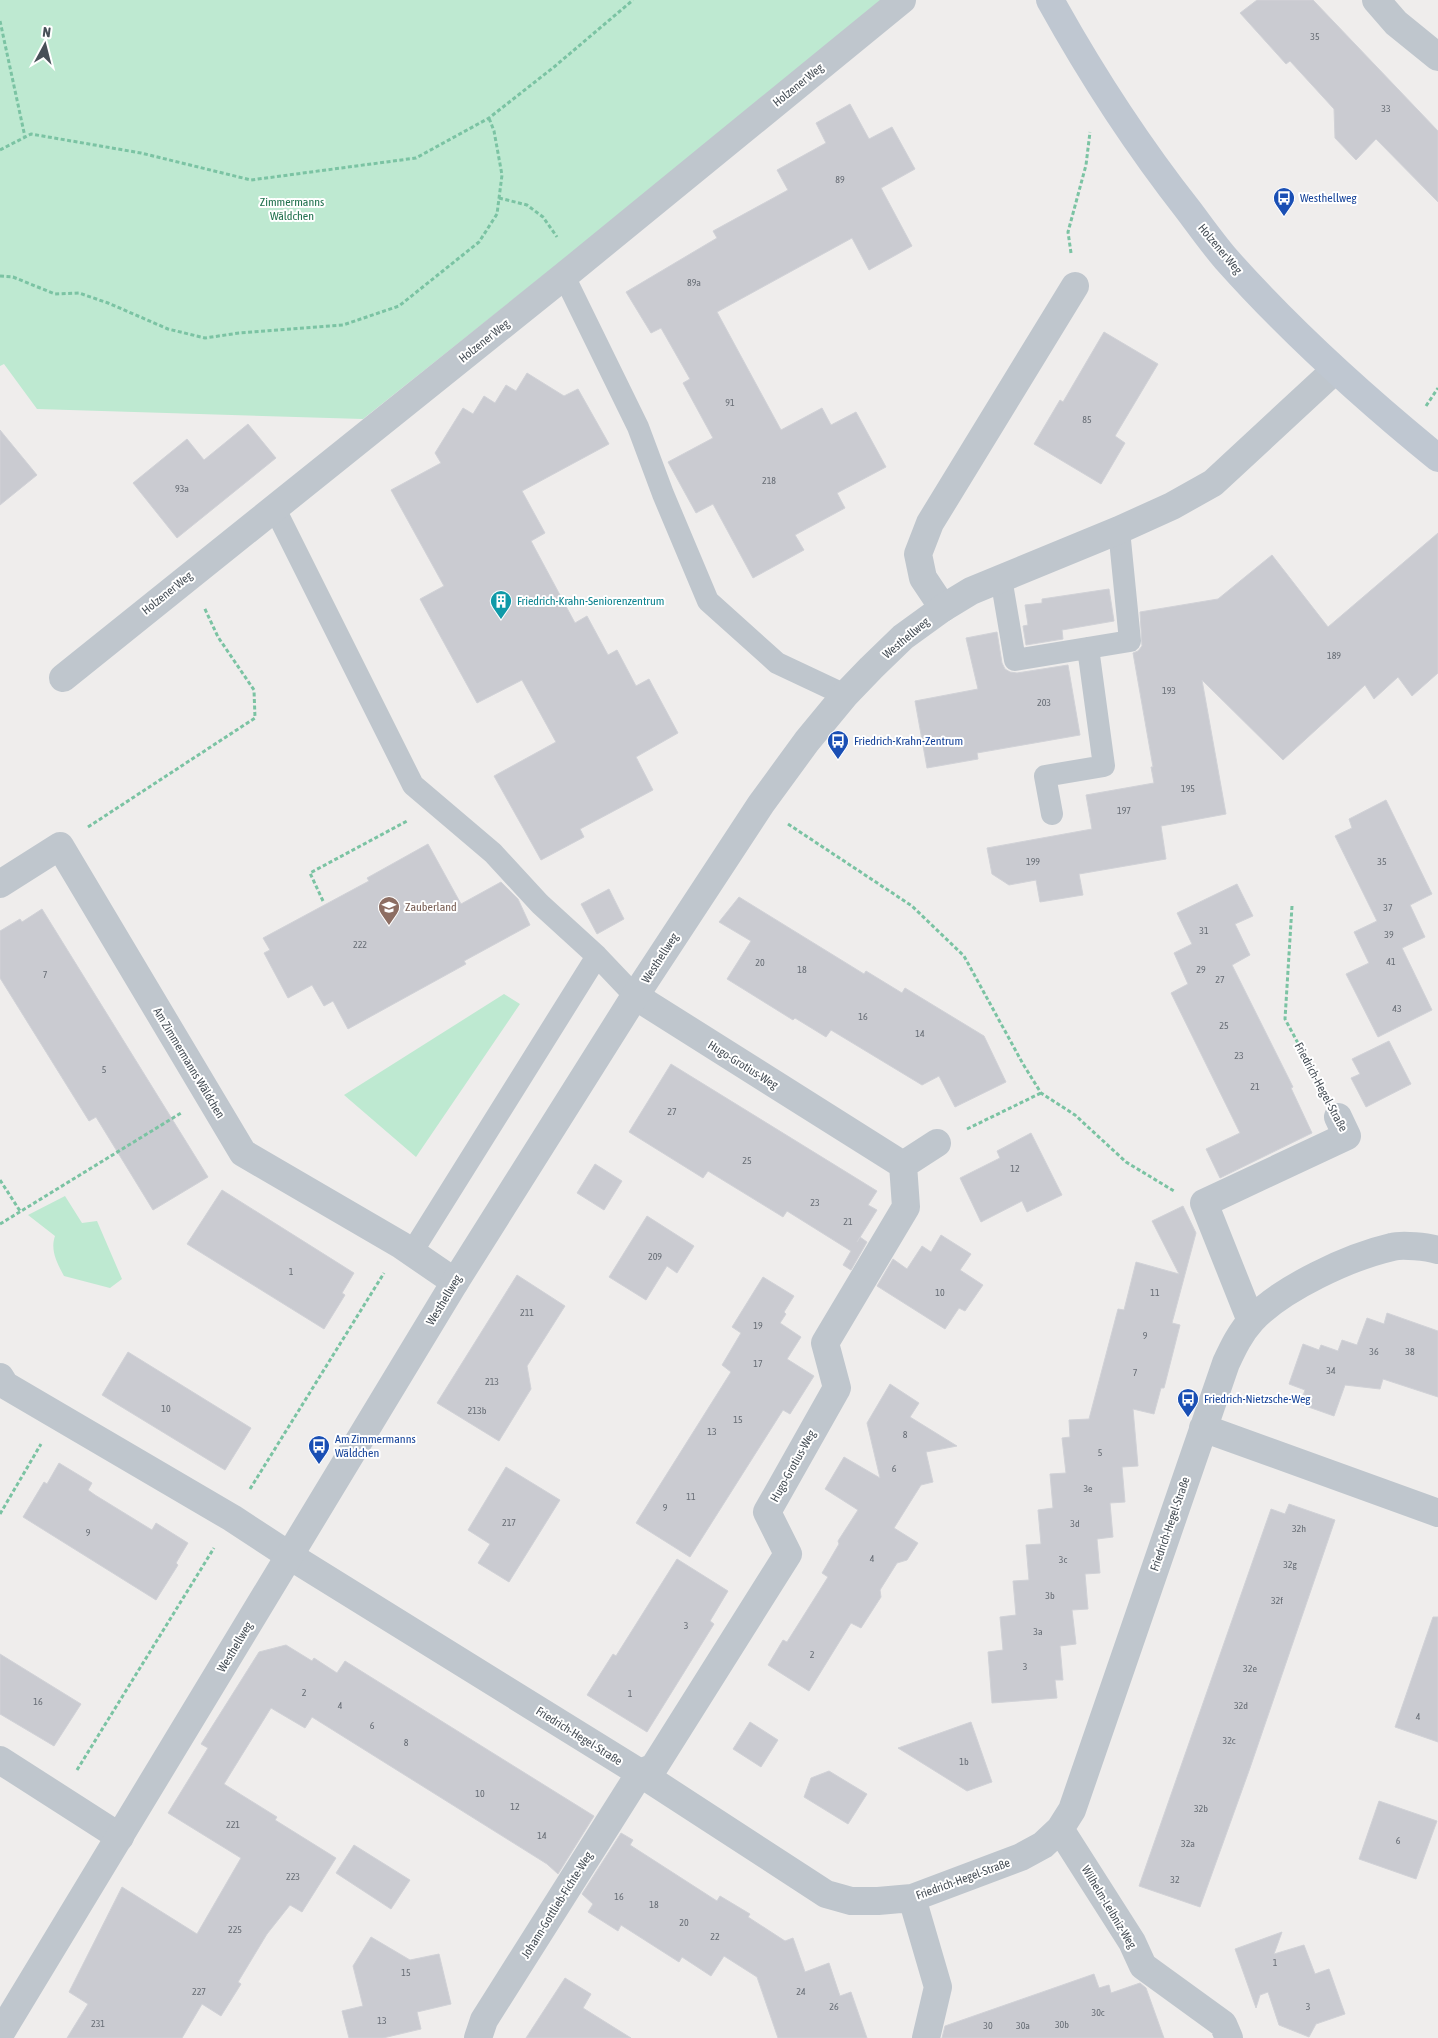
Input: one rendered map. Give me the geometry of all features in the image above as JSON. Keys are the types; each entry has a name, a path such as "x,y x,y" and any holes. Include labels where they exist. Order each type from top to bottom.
{"main road":[{"name":"Holzener Weg","path":"1050,0 1096,79 1155,168 1225,258 1284,321 1336,370 1438,458"}],"street":[{"name":"Holzener Weg","path":"63,678 564,276 902,0"},
{"path":"1376,0 1396,23 1438,57"},
{"path":"942,608 922,578 918,554 930,523 1075,286"},
{"name":"Westhellweg","path":"0,2034 455,1282 635,996 761,804 807,741 845,695 903,637 942,608 971,591 1172,506 1213,483 1336,370"},
{"path":"0,884 60,846"},
{"name":"Am Zimmermanns Wäldchen","path":"60,846 243,1153 412,1252 455,1282"},
{"name":"Hugo-Grotius-Weg","path":"635,996 903,1165 906,1206 826,1343 837,1388 767,1512 788,1554 654,1767 640,1773"},
{"name":"Friedrich-Hegel-Straße","path":"1204,1203 1347,1136 1338,1117"},
{"path":"903,1165 937,1143"},
{"path":"1204,1203 1251,1321"},
{"name":"Friedrich-Hegel-Straße","path":"290,1556 640,1773 826,1894 851,1901 912,1898 1021,1857 1043,1844 1060,1829 1072,1810 1226,1362 1237,1340 1251,1321 1271,1303 1301,1284 1359,1257 1395,1246 1438,1250"},
{"path":"0,1377 5,1385 232,1518 290,1556"},
{"path":"1203,1428 1438,1513"},
{"path":"0,1760 120,1837"},
{"name":"Johann-Gottlieb-Fichte-Weg","path":"478,2038 484,2020 640,1773"},
{"name":"Wilhelm-Leibniz-Weg","path":"1060,1829 1132,1942 1143,1966 1222,2024 1229,2038"},
{"path":"912,1898 938,1987 926,2038"}],"lane":[{"path":"564,276 638,427 663,494 708,601 777,663 845,695"},
{"path":"275,509 413,785 493,853 540,904 597,956 635,996"},
{"path":"1001,578 1016,660 1130,641 1118,530"},
{"path":"1052,814 1045,776 1104,766 1088,648"},
{"path":"412,1252 597,956"}],"path":[{"path":"0,150 31,134 142,153 251,180 416,158 489,118 554,67 633,0"},
{"path":"0,21 25,137"},
{"path":"1075,286 1068,232 1086,165 1096,79"},
{"path":"0,276 13,278 55,294 79,293 108,302 168,328 206,338 239,333 343,325 399,306 438,277 479,242 497,214 502,175 494,131 489,118"},
{"path":"499,198 527,205 543,217 556,233 563,253 564,276"},
{"path":"60,846 255,718 254,690 218,637 189,575"},
{"path":"761,804 801,834 912,906 964,956 1041,1093 1075,1115 1126,1162 1167,1188 1204,1203"},
{"path":"323,901 310,873 437,806"},
{"name":"Friedrich-Hegel-Straße","path":"1292,906 1285,1020 1338,1117"},
{"path":"937,1143 1041,1093"},
{"path":"0,1224 209,1096"},
{"path":"0,1180 20,1211"},
{"path":"0,1514 57,1415"}],"green space":[{"name":"Zimmermanns Wäldchen","path":"0,0 889,0 363,419 37,409 4,364 0,366"},
{"path":"504,994 520,1004 416,1157 344,1095"},
{"path":"65,1196 82,1223 97,1221 122,1279 110,1288 64,1276 54,1251 55,1236 28,1215"}],"building":[{"path":"1257,0 1313,0 1438,131 1438,202 1376,139 1356,160 1335,138 1334,109 1290,61 1286,64 1240,13"},
{"path":"850,104 869,139 892,127 915,169 881,188 912,246 869,270 852,238 717,312 781,430 822,408 831,425 856,412 886,467 837,493 845,508 795,535 804,550 753,578 713,504 696,513 668,462 713,438 683,383 690,379 661,328 651,333 626,292 717,238 713,231 788,190 777,170 826,143 816,123"},
{"path":"1104,332 1158,364 1115,436 1125,443 1101,484 1034,444 1060,400 1063,402"},
{"name":"Friedrich-Krahn-Seniorenzentrum","path":"527,373 564,396 578,389 609,444 522,491 545,533 531,541 575,623 587,616 608,655 617,650 636,686 649,679 678,733 636,757 653,790 580,829 584,837 541,860 494,776 556,742 522,680 477,703 420,599 444,586 391,490 441,463 435,453 463,408 473,414 484,396 495,403 506,385 516,391"},
{"path":"248,424 276,458 177,538 133,483 187,439 204,460"},
{"path":"0,430 37,475 0,505"},
{"path":"1438,533 1438,673 1412,696 1398,677 1374,699 1365,685 1283,760 1202,680 1226,814 1161,826 1166,859 1079,874 1083,895 1040,902 1036,880 1009,885 992,874 987,848 1092,829 1086,795 1154,783 1151,767 1153,767 1133,653 1142,646 1140,612 1218,599 1272,555 1328,627"},
{"path":"1109,589 1114,621 1062,630 1063,639 1026,645 1023,626 1028,625 1025,605 1042,603 1042,599"},
{"path":"997,632 1002,663 1005,669 1010,672 1017,673 1068,665 1080,735 977,753 978,759 927,768 915,701 978,689 966,638"},
{"path":"1386,800 1432,894 1410,905 1425,937 1402,948 1432,1010 1378,1037 1346,974 1369,963 1354,932 1377,921 1335,836 1352,828 1349,819"},
{"path":"428,844 461,904 501,882 518,899 530,925 464,961 466,964 348,1029 333,1001 324,1006 312,985 288,998 264,953 270,950 263,938 369,881 367,878"},
{"path":"1237,884 1253,916 1235,924 1250,955 1232,965 1293,1087 1291,1088 1312,1133 1220,1178 1206,1149 1240,1133 1171,993 1188,984 1174,953 1192,944 1177,913"},
{"path":"609,889 624,919 597,934 581,904"},
{"path":"739,897 864,974 866,971 902,993 905,988 984,1036 1006,1082 955,1107 939,1076 922,1085 831,1030 826,1037 795,1018 793,1020 727,979 751,941 719,922"},
{"path":"42,909 208,1177 153,1210 96,1117 89,1121 0,978 0,931 20,919 22,922"},
{"path":"1389,1041 1411,1084 1366,1107 1351,1078 1360,1074 1352,1059"},
{"path":"671,1064 877,1191 868,1205 877,1210 860,1237 867,1242 851,1270 843,1265 851,1251 787,1211 783,1217 708,1171 703,1178 629,1132"},
{"path":"1031,1133 1062,1195 1027,1212 1022,1201 981,1222 960,1178 1000,1158 997,1151"},
{"path":"595,1164 622,1181 604,1210 577,1193"},
{"path":"222,1190 354,1273 342,1293 345,1295 324,1329 187,1244"},
{"path":"1183,1206 1196,1233 1172,1323 1180,1325 1164,1388 1161,1388 1154,1414 1133,1409 1138,1466 1122,1467 1125,1502 1110,1503 1113,1537 1097,1539 1100,1573 1085,1574 1088,1609 1072,1610 1076,1644 1060,1646 1063,1680 1055,1680 1057,1698 992,1703 988,1652 1003,1650 1000,1617 1016,1615 1013,1581 1029,1580 1026,1545 1041,1544 1038,1510 1053,1508 1050,1474 1066,1473 1062,1438 1070,1437 1069,1420 1089,1419 1118,1309 1124,1310 1136,1262 1179,1274 1152,1221"},
{"path":"647,1216 694,1246 677,1273 667,1266 646,1300 609,1277"},
{"path":"941,1235 971,1254 960,1270 983,1285 965,1311 959,1308 945,1329 877,1286 893,1259 907,1269 922,1246 931,1252"},
{"path":"517,1275 565,1306 527,1366 531,1389 499,1441 437,1403"},
{"path":"763,1277 794,1296 784,1312 786,1314 780,1323 801,1337 787,1359 814,1376 790,1414 783,1410 690,1557 636,1523 731,1372 722,1365 741,1333 732,1327"},
{"path":"1387,1313 1438,1331 1438,1397 1383,1379 1380,1389 1345,1385 1334,1416 1300,1404 1305,1390 1289,1384 1303,1344 1319,1350 1321,1345 1338,1351 1342,1340 1357,1345 1367,1318 1384,1324"},
{"path":"128,1352 251,1428 225,1470 102,1395"},
{"path":"890,1384 919,1403 910,1417 957,1446 926,1452 933,1482 921,1485 894,1528 918,1543 907,1560 897,1563 880,1590 881,1597 861,1628 851,1623 809,1691 768,1665 783,1640 787,1642 828,1577 822,1573 839,1544 838,1541 858,1510 825,1489 844,1457 880,1478 867,1423"},
{"path":"59,1463 92,1483 88,1490 95,1495 152,1530 156,1523 188,1543 176,1563 178,1565 156,1600 23,1517 44,1482 47,1484"},
{"path":"506,1467 560,1500 509,1582 478,1563 490,1544 468,1530"},
{"path":"1289,1504 1335,1520 1200,1907 1139,1886 1271,1509 1285,1514"},
{"path":"677,1559 728,1591 710,1621 714,1624 647,1732 587,1695 613,1654 616,1656"},
{"path":"1433,1617 1438,1617 1438,1742 1395,1727"},
{"path":"286,1645 312,1661 314,1658 337,1673 345,1661 594,1816 558,1874 547,1864 312,1717 305,1728 271,1708 224,1784 277,1817 275,1820 336,1858 302,1912 290,1905 267,1934 238,1982 241,1984 221,2016 202,2004 182,2038 67,2038 88,2004 69,1992 122,1887 197,1934 241,1858 168,1813 208,1748 201,1744 259,1652"},
{"path":"0,1654 81,1704 54,1746 0,1714"},
{"path":"750,1722 778,1740 761,1767 733,1749"},
{"path":"971,1722 992,1782 967,1791 898,1748"},
{"path":"829,1771 867,1794 848,1824 804,1797 811,1778"},
{"path":"1379,1801 1437,1821 1416,1879 1359,1859"},
{"path":"621,1833 633,1840 630,1845 717,1901 720,1896 750,1914 748,1917 785,1941 793,1938 805,1972 829,1963 840,1996 851,1992 867,2038 778,2038 757,1977 724,1956 711,1976 682,1957 679,1962 621,1925 618,1931 588,1912 593,1904 582,1894"},
{"path":"354,1845 410,1880 391,1909 336,1873"},
{"path":"1282,1932 1274,1954 1304,1945 1315,1974 1329,1969 1345,2014 1316,2024 1309,2037 1279,2025 1268,1992 1260,1995 1256,2008 1235,1949"},
{"path":"371,1937 410,1960 439,1954 451,2004 417,2012 421,2029 383,2038 349,2038 342,2011 363,2006 353,1966"},
{"path":"1094,1974 1099,1988 1109,1985 1111,1993 1140,1983 1146,1988 1164,2038 942,2038 945,2026"},
{"path":"565,1978 591,1994 583,2008 631,2038 526,2038"}],"place":[{"name":"Westhellweg","path":"1284,217"},
{"name":"Friedrich-Krahn-Seniorenzentrum","path":"501,620"},
{"name":"Friedrich-Krahn-Zentrum","path":"838,760"},
{"name":"Zauberland","path":"389,926"},
{"name":"Friedrich-Nietzsche-Weg","path":"1188,1418"},
{"name":"Am Zimmermanns Wäldchen","path":"319,1465"}]}
